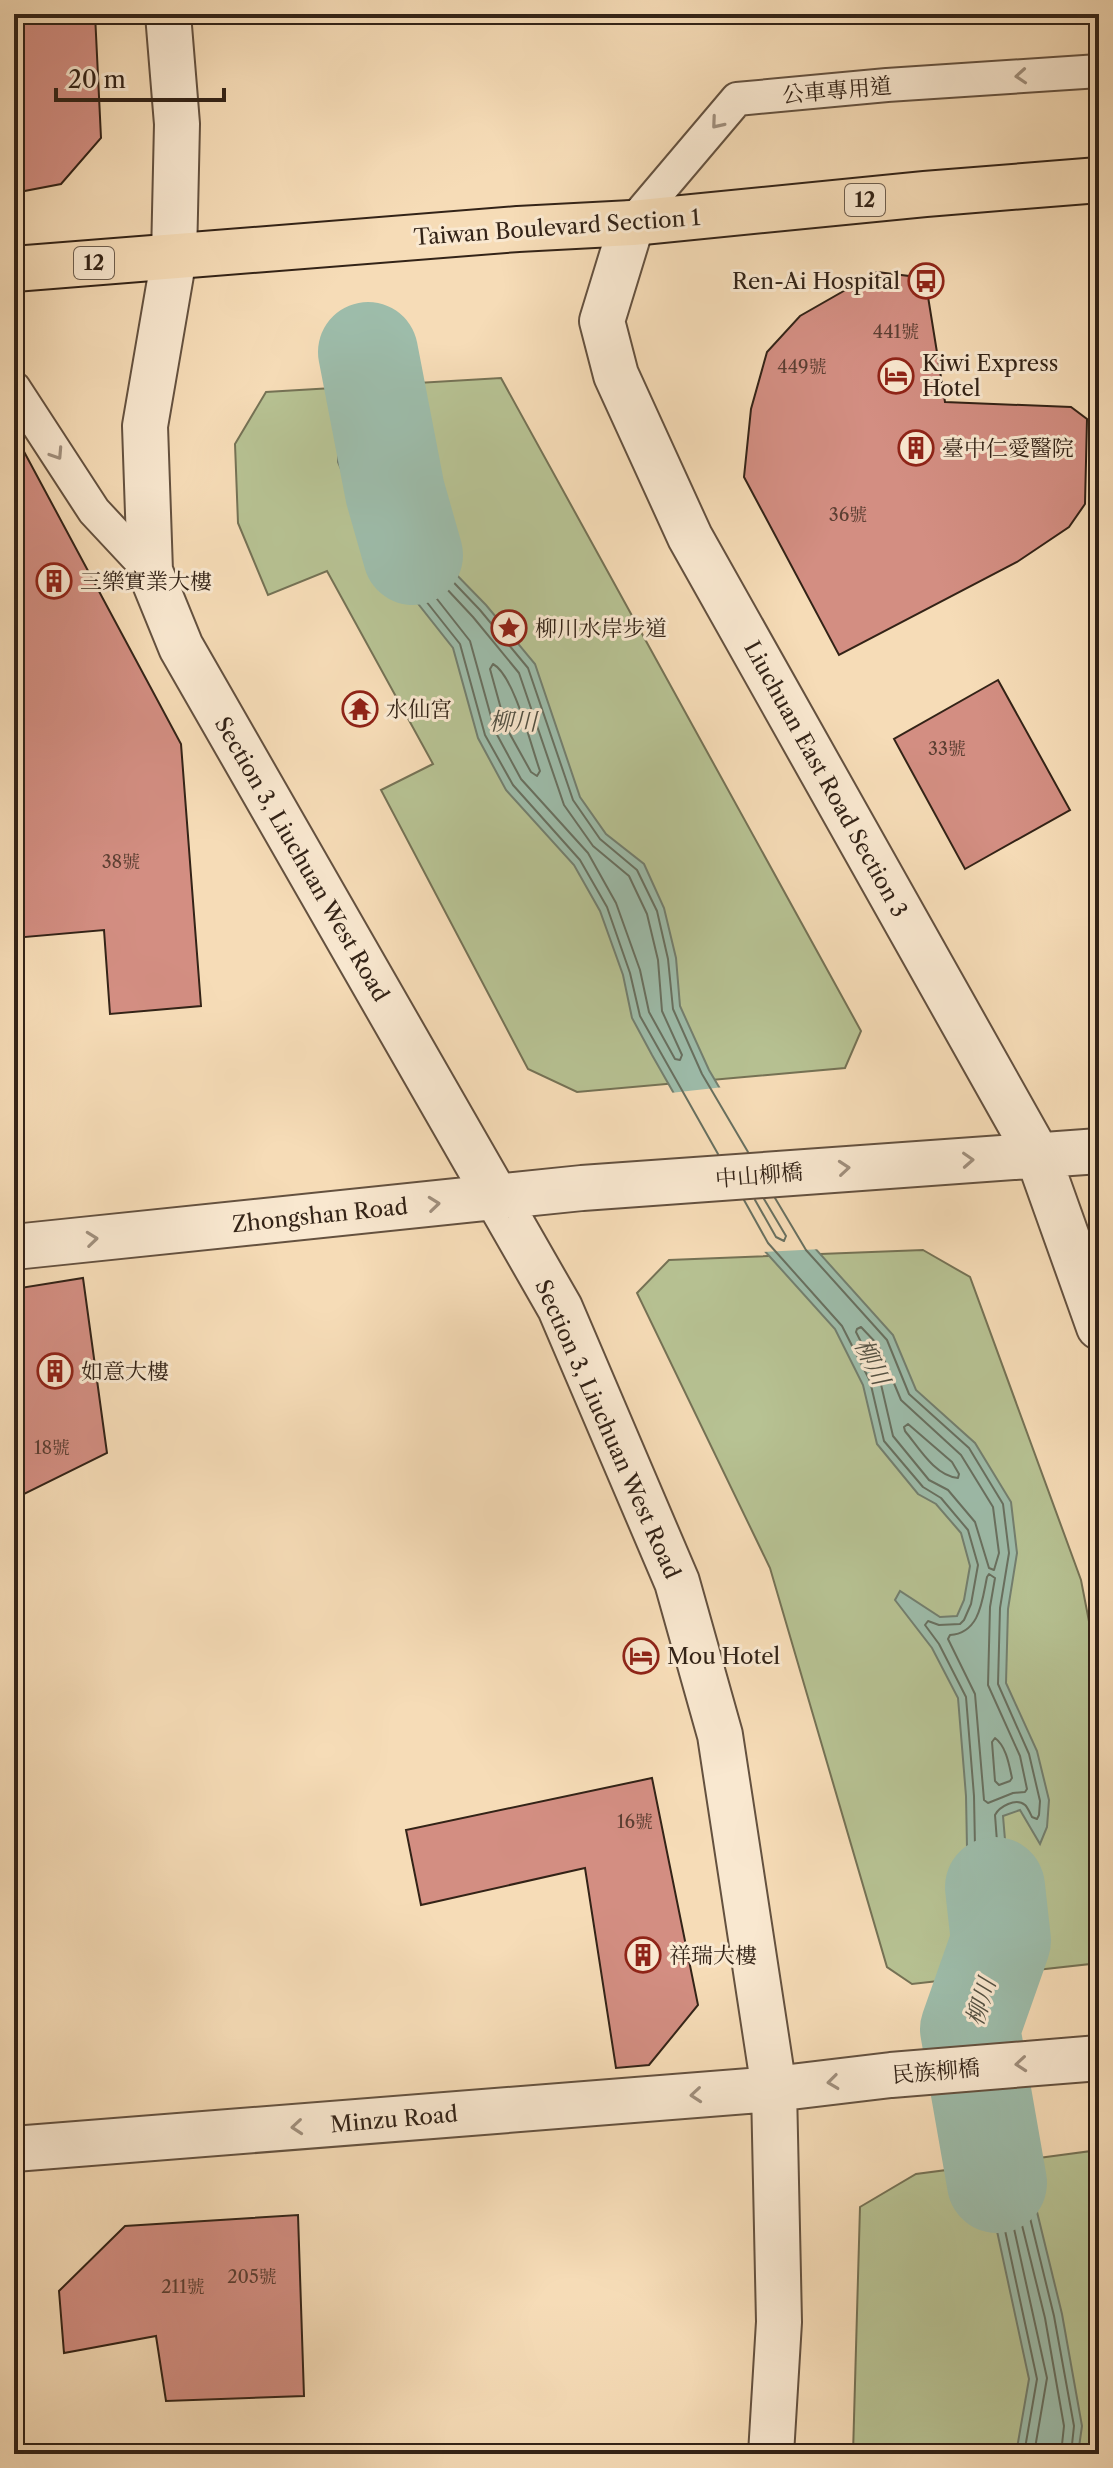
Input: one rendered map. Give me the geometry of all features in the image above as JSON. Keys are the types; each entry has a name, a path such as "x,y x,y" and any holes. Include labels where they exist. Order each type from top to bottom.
{"main road":[{"name":"Taiwan Boulevard Section 1","path":"14,269 518,229 632,223 1099,180"}],"street":[{"name":"Section 3, Liuchuan West Road","path":"168,14 177,124 174,257 145,426 150,571 181,647 560,1308 677,1582 720,1735 774,2089 779,2322 771,2454"},
{"name":"Liuchuan East Road Section 3","path":"632,223 602,321 616,375 690,537 1038,1156 1099,1327"},
{"path":"1038,1156 1099,1151"},
{"name":"中山柳橋","path":"627,1186 1038,1156"},
{"name":"Zhongshan Road","path":"14,1247 582,1188 627,1186"},
{"name":"民族柳橋","path":"774,2089 891,2075 1099,2058"},
{"name":"Minzu Road","path":"14,2149 774,2089"}],"lane":[{"name":"公車專用道","path":"632,223 737,99 1099,71"},
{"path":"14,388 94,511 150,571"}],"green space":[{"path":"501,378 861,1031 845,1068 577,1092 528,1069 381,790 433,764 327,571 268,595 238,523 235,444 266,392"},
{"path":"923,1250 970,1277 1081,1580 1099,1673 1099,1963 912,1984 887,1967 770,1568 637,1293 669,1260"},
{"path":"1099,2150 1099,2454 853,2454 860,2207 916,2174"}],"water":[{"name":"柳川","path":"408,418 445,563 486,605 535,664 580,797 606,834 644,864 664,908 676,958 680,1006 709,1070 812,1245 893,1335 916,1390 975,1443 1011,1502 1017,1553 1008,1609 1006,1683 1037,1751 1049,1800 1047,1827 1040,1844 1020,1810 1003,1816 1028,2175 1062,2314 1082,2426 1078,2454 1016,2454 1029,2379 981,2157 969,1950 966,1796 958,1698 932,1648 895,1600 900,1591 940,1617 957,1616 964,1600 970,1566 961,1533 936,1504 918,1494 877,1444 863,1385 835,1329 762,1248 632,1018 623,975 600,911 574,865 506,790 478,738 453,648 389,567 362,517 338,462 340,430"}],"pier":[{"path":"724,1087 822,1249 758,1250 670,1093"},
{"path":"1020,1981 1031,2151 977,2156 967,1985"}],"building":[{"path":"14,14 95,14 101,138 61,184 14,193"},
{"name":"臺中仁愛醫院","path":"877,272 925,278 945,402 1071,407 1087,419 1085,504 1069,527 1017,562 839,655 744,477 751,409 767,352 800,316"},
{"path":"14,433 181,744 201,1006 110,1014 104,930 14,938"},
{"path":"998,680 1070,810 965,869 894,739"},
{"name":"如意大樓","path":"83,1278 107,1453 14,1499 14,1289"},
{"name":"祥瑞大樓","path":"652,1778 698,2005 649,2065 616,2068 585,1868 421,1905 406,1830"},
{"path":"298,2215 304,2396 166,2401 156,2336 64,2353 59,2291 125,2226"}],"waterway":[{"name":"柳川","path":"368,352 395,492 413,555"},
{"name":"柳川","path":"995,1887 1001,1941 970,2029 997,2183"}],"place":[{"name":"Ren-Ai Hospital","path":"926,281"},
{"name":"Kiwi Express Hotel","path":"896,376"},
{"name":"臺中仁愛醫院","path":"916,448"},
{"name":"三樂實業大樓","path":"54,581"},
{"name":"柳川水岸步道","path":"509,628"},
{"name":"水仙宮","path":"360,709"},
{"name":"如意大樓","path":"55,1371"},
{"name":"Mou Hotel","path":"641,1656"},
{"name":"祥瑞大樓","path":"643,1955"}]}
